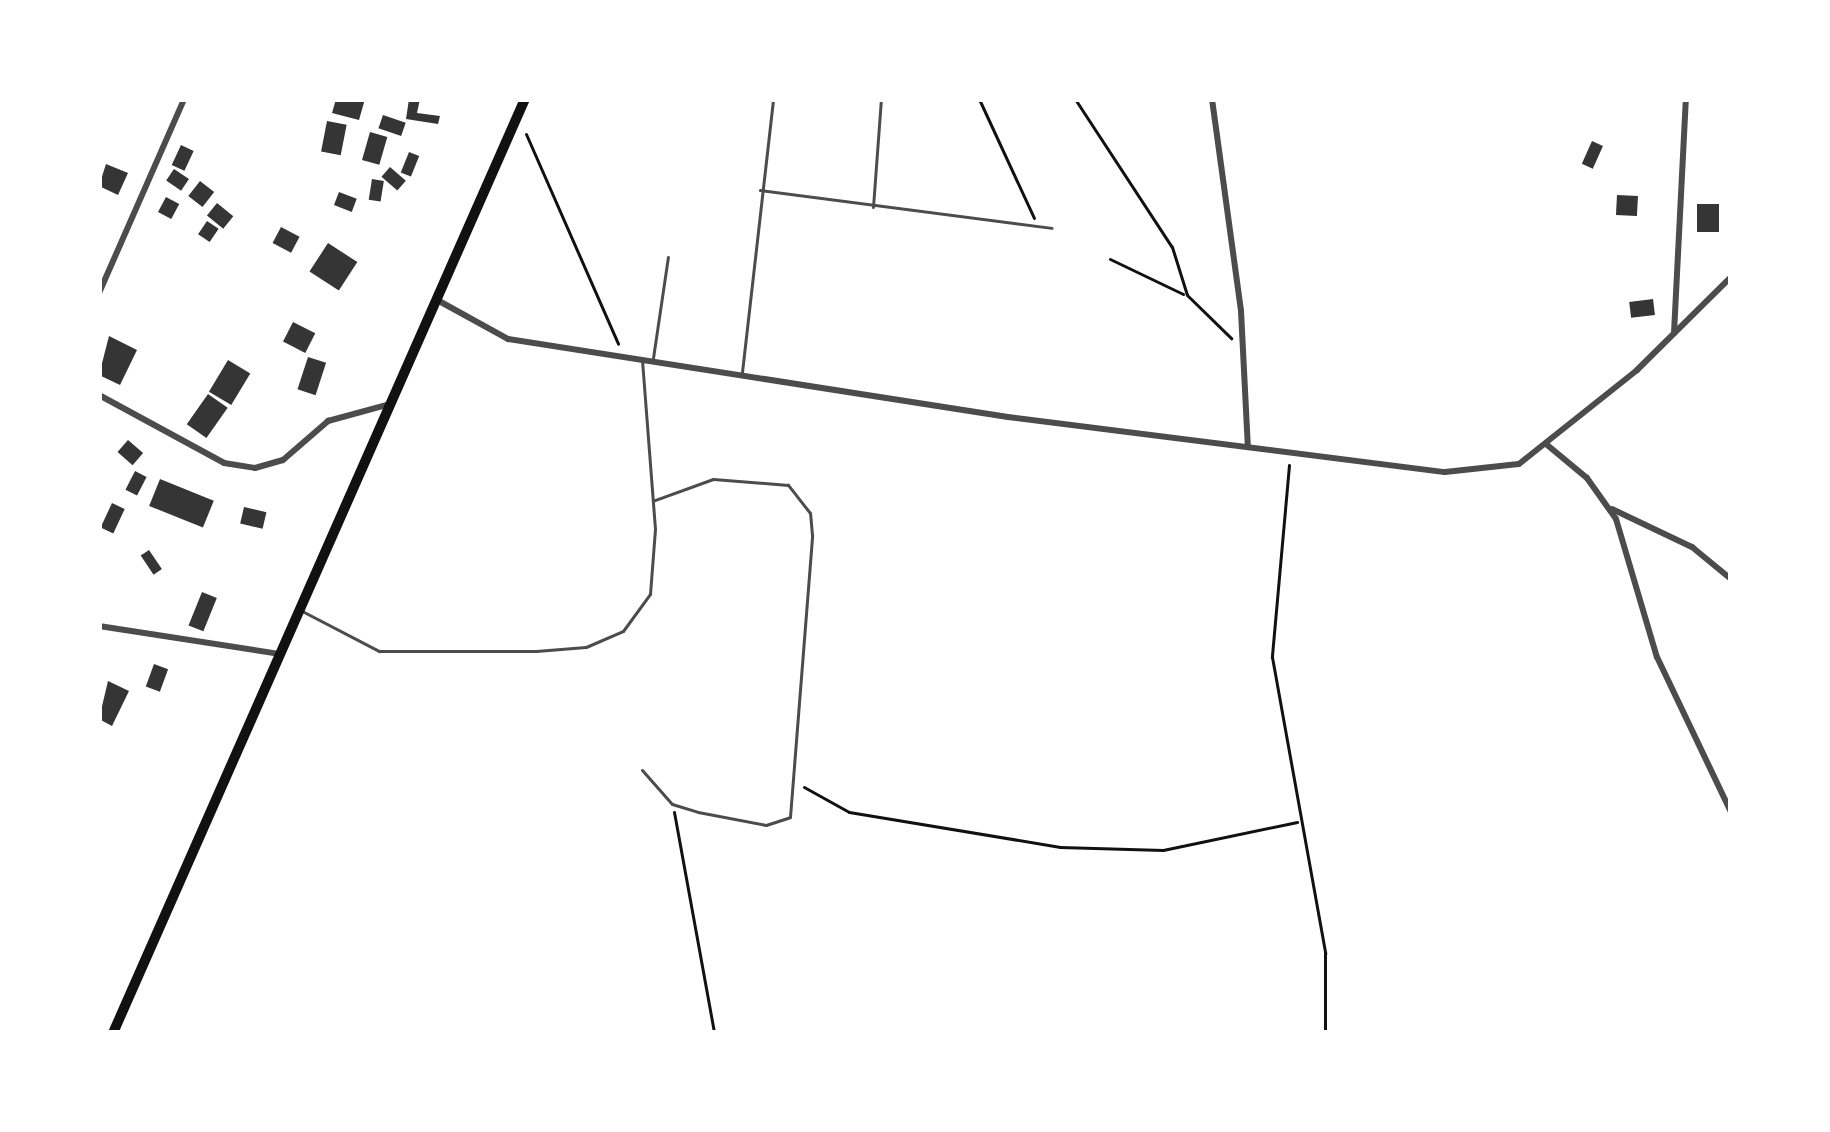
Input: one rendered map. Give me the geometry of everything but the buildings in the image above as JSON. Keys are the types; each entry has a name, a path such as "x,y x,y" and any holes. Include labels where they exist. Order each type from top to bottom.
{"highway":[{"path":"113,1033 525,99"}],"street":[{"path":"99,293 184,99"},
{"path":"1212,99 1244,352 1247,447"},
{"path":"1674,333 1686,99"},
{"path":"439,301 508,339 1400,470 1496,470 1546,444 1731,277"},
{"path":"99,395 224,463 255,468 283,460 328,422 393,403"},
{"path":"1546,444 1609,508 1692,548 1731,579"},
{"path":"1609,508 1657,657 1731,812"},
{"path":"99,626 281,654"}],"lane":[{"path":"742,374 773,99"},
{"path":"873,209 881,99"},
{"path":"760,190 873,209 1052,228"},
{"path":"653,359 668,257"},
{"path":"301,610 379,651 474,656 586,647 623,631 642,610 655,500 641,358"},
{"path":"642,770 673,804 781,823 794,808 810,513 788,484 752,477 713,479 655,500"}],"path":[{"path":"979,99 1028,195 1035,226"},
{"path":"1075,99 1172,248 1187,295"},
{"path":"517,121 548,171 574,255 624,356"},
{"path":"1110,259 1187,295 1244,352"},
{"path":"1290,455 1272,658 1297,822 1324,952 1325,1033"},
{"path":"797,784 849,812 1060,847 1163,850 1297,822"},
{"path":"673,804 714,1033"}]}
